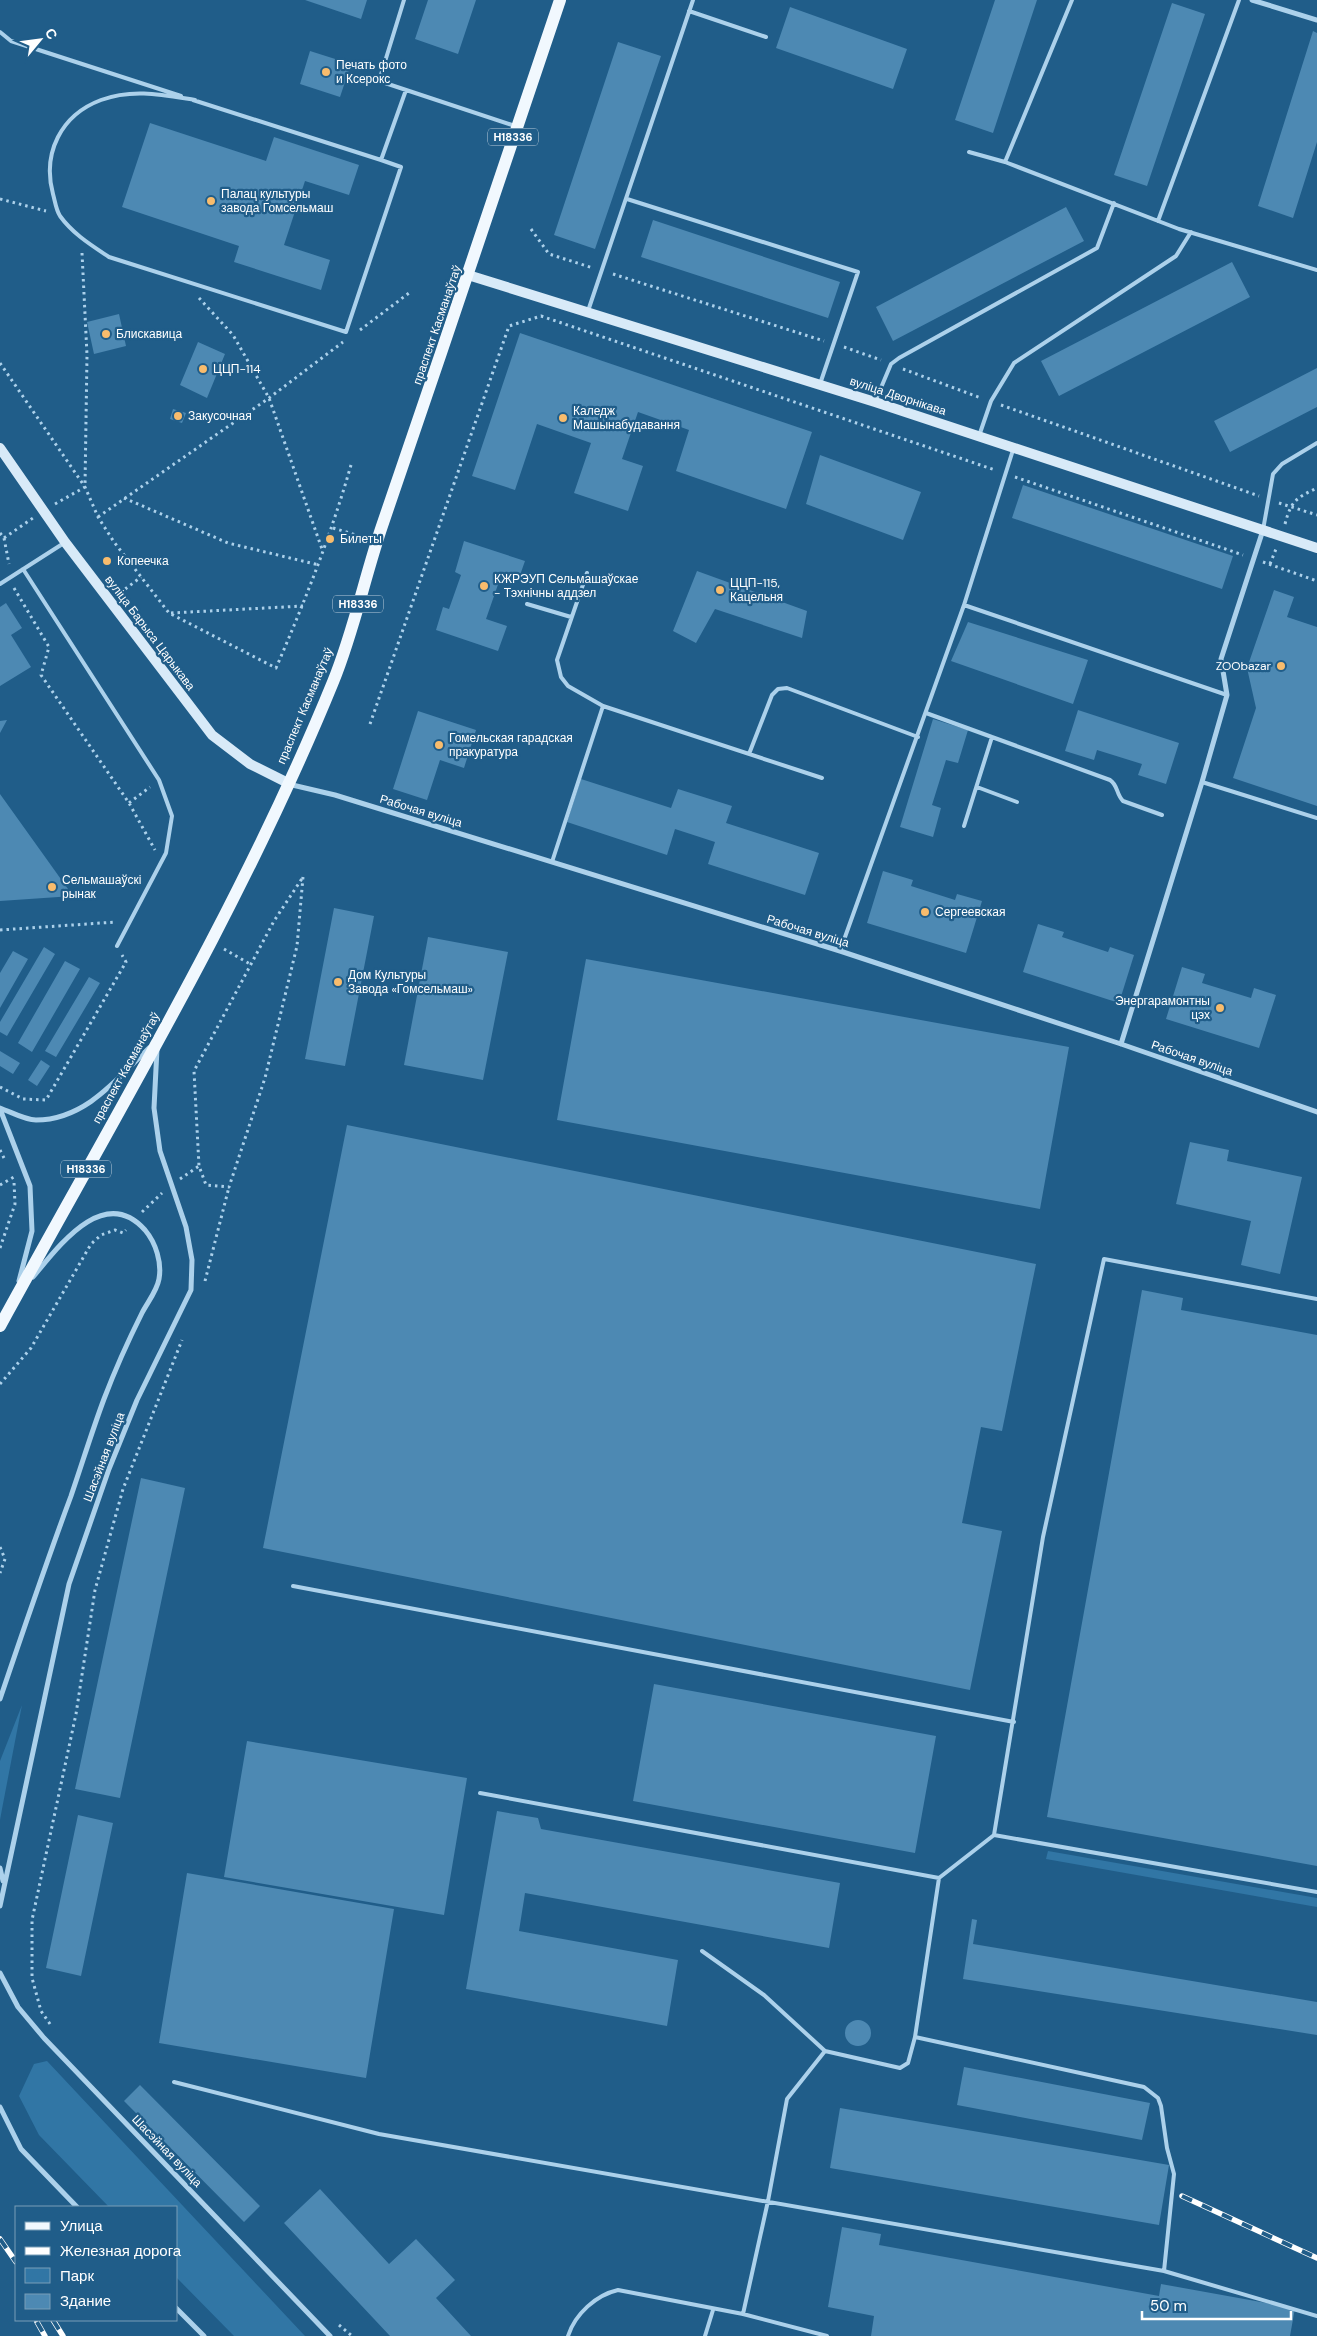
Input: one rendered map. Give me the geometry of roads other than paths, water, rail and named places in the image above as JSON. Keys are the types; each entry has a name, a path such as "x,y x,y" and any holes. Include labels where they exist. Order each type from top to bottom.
{"main road":[{"name":"праспект Касманаўтаў","path":"0,1326 210,941 264,836 339,667 377,542 560,0"}],"street":[{"path":"1252,0 1317,20"},
{"name":"вуліца Дворнікава","path":"468,275 820,384 1317,548"},
{"name":"вуліца Барыса Царыкава","path":"0,448 66,542 212,735 250,764 288,783"},
{"path":"1121,1044 1227,696 1220,659 1263,530"},
{"name":"Рабочая вуліца","path":"288,783 335,795 840,951 1121,1044 1317,1112"},
{"path":"0,1109 34,1120 65,1116 96,1098 158,1039"},
{"name":"Шасэйная вуліца","path":"0,1906 69,1584 109,1469 137,1400 191,1290 192,1260 186,1227 160,1150 154,1108 158,1039"},
{"path":"0,1109 30,1186 32,1231 15,1299"},
{"name":"Шасэйная вуліца","path":"0,1699 41,1575 104,1400 142,1313 159,1281 160,1262 149,1235 135,1220 122,1214 106,1214 88,1220 59,1246 15,1299"},
{"name":"Шасэйная вуліца","path":"0,1868 4,1876 4,1890 0,1898"},
{"name":"Шасэйная вуліца","path":"0,1973 18,2008 44,2038 330,2336"},
{"path":"0,2107 21,2150 76,2206"},
{"path":"178,2310 204,2336"}],"lane":[{"path":"404,0 379,80 517,126"},
{"path":"588,312 693,0"},
{"path":"1005,162 1072,0"},
{"path":"1158,221 1239,0"},
{"path":"689,11 766,37"},
{"path":"0,32 11,41 195,100 381,160 401,167 346,332 109,258 81,238 59,214 49,180 55,141 70,118 102,100 145,92 195,100"},
{"path":"381,160 406,90"},
{"path":"969,152 1005,162 1158,221 1317,270"},
{"path":"627,199 858,272 820,384"},
{"path":"875,402 891,364 899,358 1097,248 1114,203"},
{"path":"979,436 991,401 1014,363 1176,256 1191,232"},
{"path":"1263,530 1273,474 1282,464 1317,443"},
{"path":"840,951 964,605 1013,449"},
{"path":"0,584 66,542"},
{"path":"23,569 146,758 159,780 172,816 166,853 117,946"},
{"path":"587,573 557,660 561,677 578,693 603,706 822,778"},
{"path":"527,604 571,618"},
{"path":"964,605 1227,696"},
{"path":"749,754 772,694 787,688 918,737"},
{"path":"552,862 603,706"},
{"path":"926,714 1110,780 1116,785 1123,801 1162,814"},
{"path":"964,826 992,737"},
{"path":"1202,782 1317,818"},
{"path":"977,786 1017,802"},
{"path":"702,1951 764,1995 824,2052 900,2068 908,2063 915,2037 939,1878 994,1835 1044,1537 1104,1259 1317,1299"},
{"path":"293,1586 1014,1722"},
{"path":"480,1793 939,1878"},
{"path":"994,1835 1317,1892"},
{"path":"915,2037 1151,2090 1158,2098 1161,2106 1167,2148 1174,2174 1164,2271"},
{"path":"743,2314 768,2201 787,2099 824,2052"},
{"path":"174,2082 379,2134 1164,2271 1313,2313 1317,2316"},
{"path":"568,2336 593,2301 604,2293 618,2290 713,2310 743,2314 827,2336"},
{"path":"705,2336 713,2310"}],"railway":[{"path":"1182,2196 1317,2258"},
{"path":"0,2239 15,2261"},
{"path":"54,2321 63,2336"},
{"path":"37,2322 45,2336"}],"place":[{"name":"Печать фото и Ксерокс","path":"326,72"},
{"name":"Палац культуры завода Гомсельмаш","path":"211,201"},
{"name":"Блискавица","path":"106,334"},
{"name":"ЦЦП-114","path":"203,369"},
{"name":"Закусочная","path":"178,416"},
{"name":"Каледж Машынабудавання","path":"563,418"},
{"name":"Билеты","path":"330,539"},
{"name":"Копеечка","path":"107,561"},
{"name":"КЖРЭУП Сельмашаўскае - Тэхнічны аддзел","path":"484,586"},
{"name":"ЦЦП-115, Кацельня","path":"720,590"},
{"name":"ZOObazar","path":"1281,666"},
{"name":"Гомельская гарадская пракуратура","path":"439,745"},
{"name":"Сельмашаўскі рынак","path":"52,887"},
{"name":"Сергеевская","path":"925,912"},
{"name":"Дом Культуры Завода «Гомсельмаш»","path":"338,982"},
{"name":"Энергарамонтны цэх","path":"1220,1008"}]}
